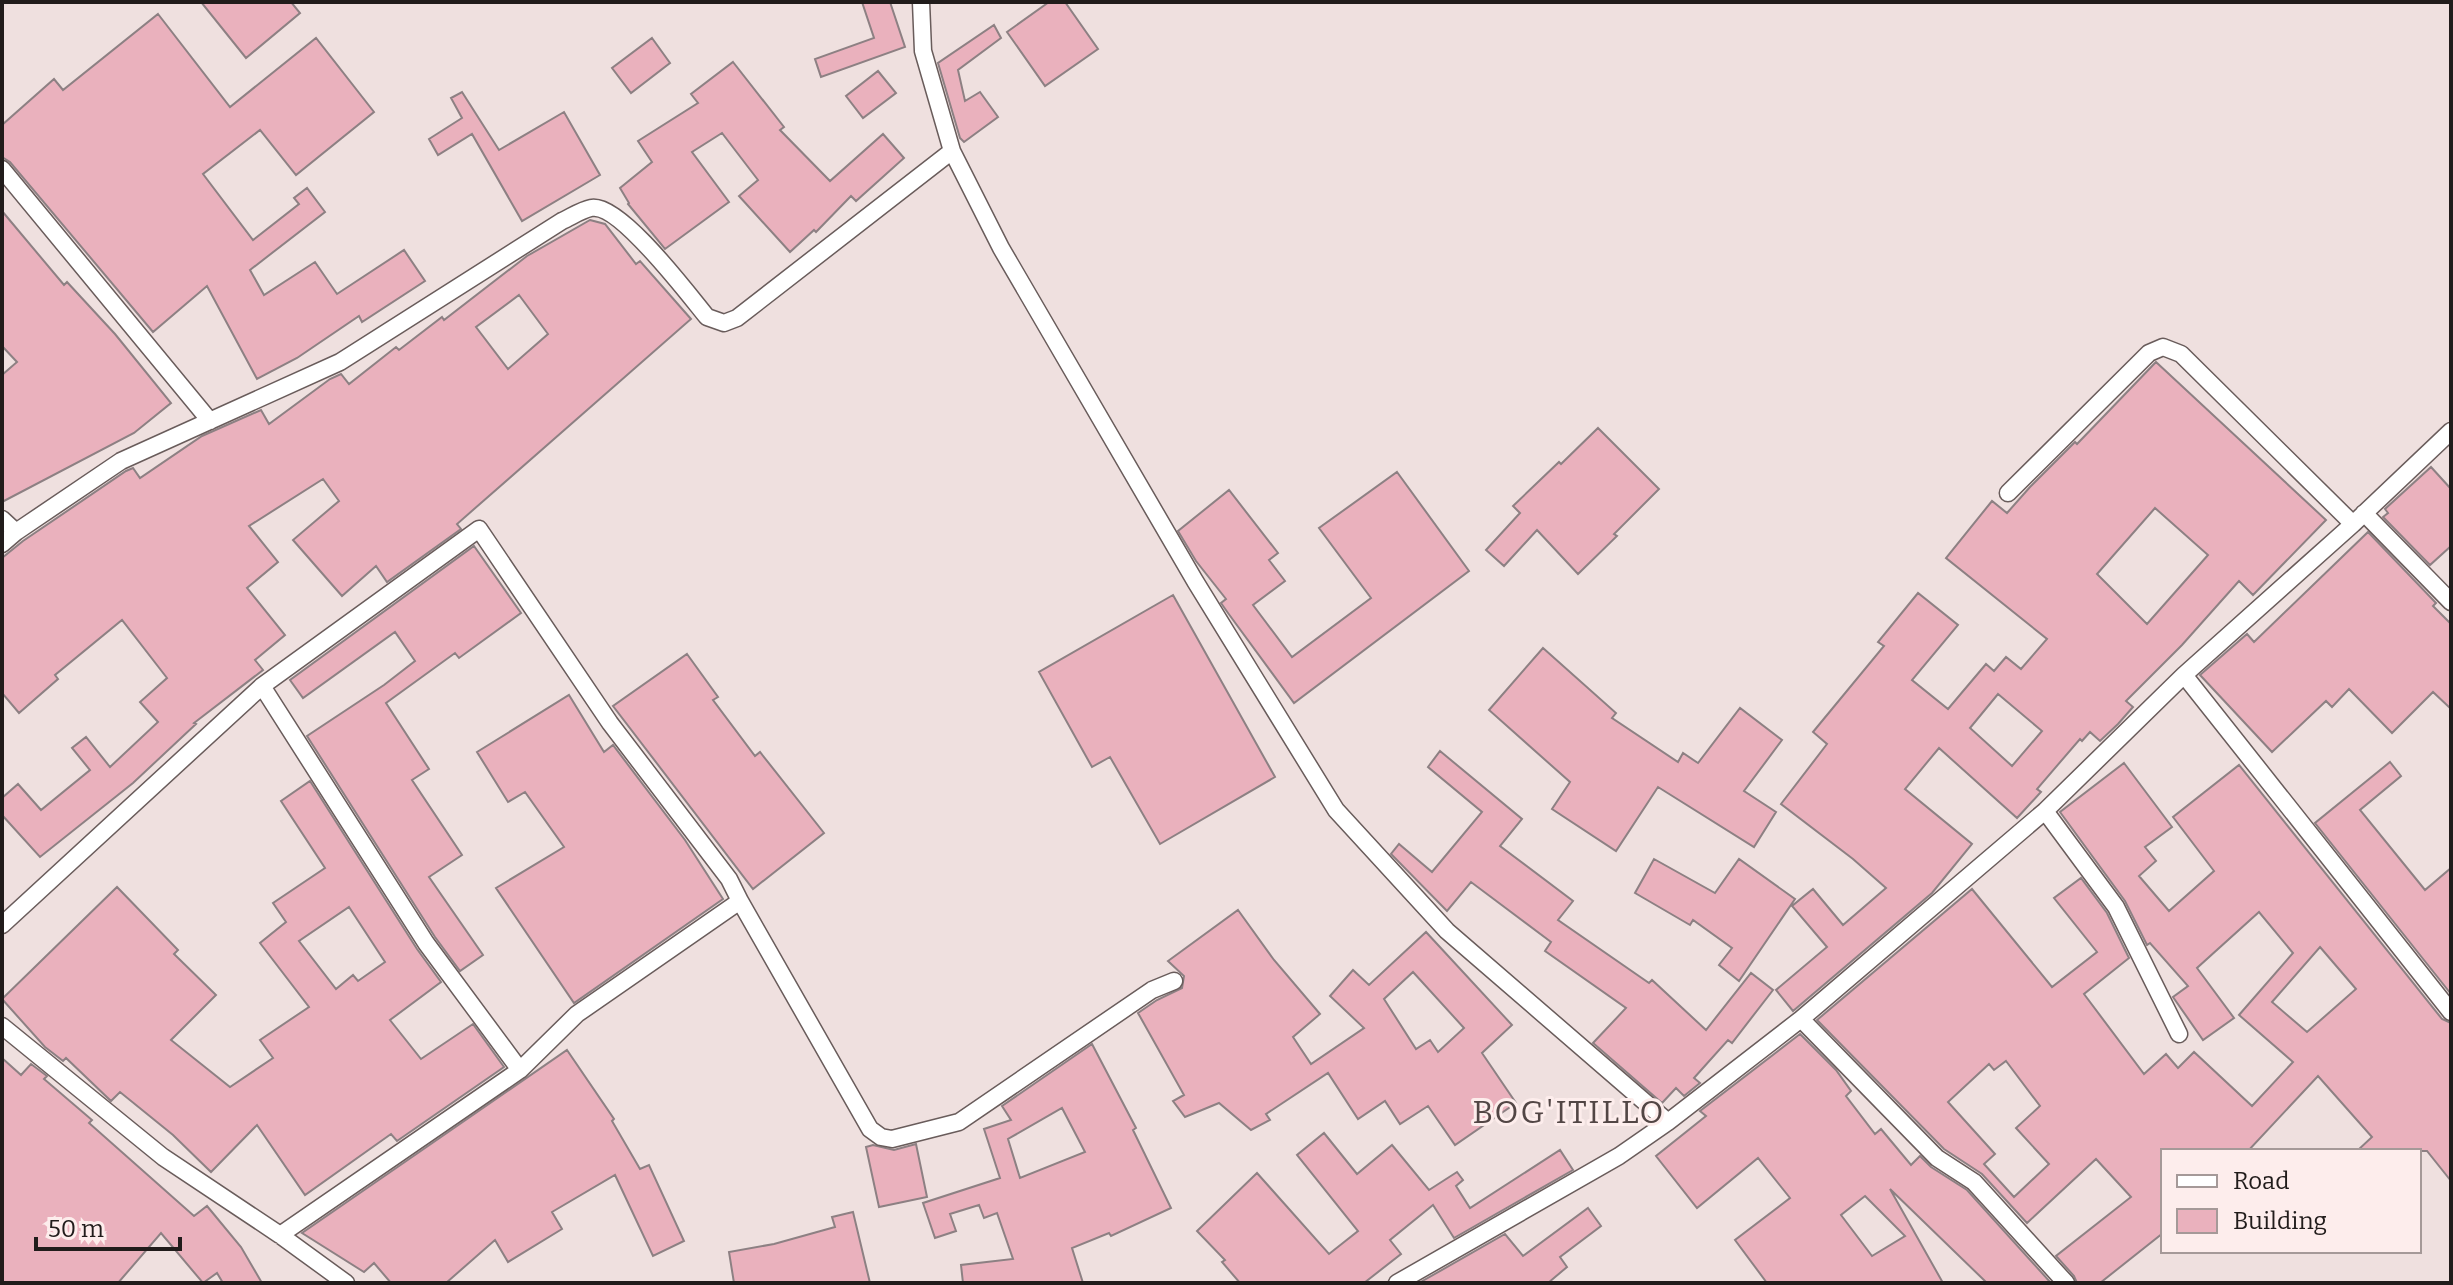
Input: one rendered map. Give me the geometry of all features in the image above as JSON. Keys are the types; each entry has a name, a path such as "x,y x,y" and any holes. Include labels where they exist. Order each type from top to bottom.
{"street":[{"path":"921,2 923,51 952,151 1001,248 1180,554 1336,810 1447,931 1668,1122"},
{"path":"2,544 121,461 340,362 562,221 592,207 612,212 633,231 707,317 724,323 737,318 952,151"},
{"path":"2,169 210,421"},
{"path":"2008,493 2149,353 2163,347 2181,354 2451,602"},
{"path":"1397,1283 1619,1156 1801,1019 2045,811 2184,675 2451,431"},
{"path":"2,519 16,532"},
{"path":"2,925 262,686 479,529 610,723 729,879 870,1129 881,1137 892,1139 959,1122 1152,990 1174,981"},
{"path":"2184,675 2451,1012"},
{"path":"262,686 426,943 520,1070"},
{"path":"2045,811 2116,907 2179,1034"},
{"path":"280,1235 520,1070 577,1014 740,901"},
{"path":"1801,1019 1937,1158 1974,1182 2066,1283"},
{"path":"2,1026 163,1157 346,1283"}],"building":[{"path":"201,2 291,2 300,13 246,58"},
{"path":"862,2 890,2 905,47 821,77 815,59 874,38"},
{"path":"1049,2 1065,2 1098,49 1045,86 1007,32"},
{"path":"158,14 230,107 316,38 374,112 296,175 260,130 203,174 253,240 299,204 294,198 307,188 325,212 250,270 264,295 315,262 337,294 404,250 425,281 362,322 359,316 297,358 257,379 207,286 153,332 10,162 2,157 2,125 54,79 63,90"},
{"path":"994,25 1001,38 958,70 965,101 980,92 998,117 964,142 960,138 938,63"},
{"path":"652,38 670,63 631,93 612,68"},
{"path":"733,62 784,127 780,130 830,181 883,134 904,158 856,201 851,196 816,232 814,230 790,252 739,196 758,180 722,133 692,152 729,202 665,249 628,204 620,188 652,162 638,141 698,103 691,94"},
{"path":"878,71 896,93 863,118 846,96"},
{"path":"462,92 499,150 564,112 600,175 522,221 472,134 438,155 429,139 462,118 451,98"},
{"path":"2,211 64,285 67,282 115,334 171,403 134,433 2,502 2,375 17,362 2,346"},
{"path":"590,220 605,224 636,264 640,261 691,319 457,524 461,529 387,582 376,566 342,596 293,540 339,501 323,479 249,526 278,562 247,588 285,635 255,660 263,670 194,723 133,783 40,857 2,815 2,798 18,784 41,810 90,770 72,748 86,737 110,767 158,722 140,702 167,678 122,620 55,675 58,679 19,713 2,693 2,558 126,471 133,468 140,478 202,436 261,410 269,424 341,374 349,384 396,347 399,350 442,317 444,320 527,256","holes":["519,295 548,334 508,369 476,327"]},
{"path":"2156,362 2326,520 2253,595 2239,581 2126,701 2133,707 2118,724 2100,741 2090,732 2082,741 2080,739 2037,789 2041,792 2017,818 1939,748 1905,789 1972,844 1932,893 1793,1011 1776,990 1827,947 1792,906 1813,889 1843,925 1886,888 1781,804 1827,744 1813,732 1884,646 1878,642 1918,593 1958,625 1912,680 1948,709 1986,664 1994,671 2006,657 2021,669 2047,639 1946,558 1992,501 2007,513 2075,442 2077,444","holes":["2155,508 2208,555 2147,624 2097,574","1998,694 2042,731 2012,766 1970,728"]},
{"path":"1598,428 1659,489 1578,574 1537,530 1504,566 1486,550 1520,513 1513,506"},
{"path":"2431,467 2451,489 2451,546 2430,565 2383,517 2388,513 2385,509"},
{"path":"1397,472 1469,571 1294,703 1221,603 1226,599 1196,561 1178,531 1229,490 1278,553 1269,560 1285,581 1253,605 1292,657 1371,598 1319,528"},
{"path":"2368,532 2436,603 2433,606 2451,624 2451,709 2433,692 2392,733 2349,689 2332,707 2326,701 2272,752 2200,675 2247,634 2254,642"},
{"path":"474,546 521,613 459,658 455,653 386,703 429,769 412,780 462,855 429,877 483,955 460,971 307,736 415,661 395,632 303,698 290,680"},
{"path":"1173,595 1275,777 1160,844 1110,757 1092,767 1039,672"},
{"path":"1543,648 1616,713 1612,718 1678,762 1683,753 1698,763 1740,708 1782,740 1744,791 1776,812 1754,847 1658,787 1616,851 1552,809 1570,782 1489,710"},
{"path":"687,654 718,697 713,700 755,756 760,752 824,833 753,889 613,706"},
{"path":"569,695 604,752 613,745 685,840 723,899 574,1003 496,888 564,847 525,792 508,802 477,752"},
{"path":"1440,751 1522,819 1500,846 1573,901 1558,920 1649,983 1652,980 1706,1030 1751,973 1773,990 1732,1043 1728,1040 1694,1078 1700,1083 1684,1096 1676,1088 1662,1103 1593,1043 1626,1008 1545,951 1551,942 1471,882 1447,911 1391,854 1399,844 1432,872 1482,812 1428,767"},
{"path":"2390,762 2401,776 2360,810 2425,890 2451,868 2451,994 2315,823"},
{"path":"2124,763 2172,827 2145,847 2156,861 2139,876 2169,911 2214,871 2173,817 2239,765 2442,1019 2451,1023 2451,1181 2427,1151 2359,1149 2372,1137 2318,1076 2250,1149 2161,1149 2161,1235 2100,1283 2077,1283 2056,1256 2131,1197 2096,1159 2027,1223 1982,1174 1944,1149 1817,1020 1972,889 2052,987 2097,952 2054,898 2081,878 2107,913 2129,958 2084,994 2144,1074 2166,1054 2178,1068 2194,1052 2252,1106 2293,1062 2239,1015 2293,953 2259,912 2197,968 2234,1018 2203,1040 2173,997 2188,986 2150,943 2147,945 2125,901 2060,812","holes":["2320,947 2356,989 2307,1032 2272,1002","2006,1061 2040,1106 2016,1128 2049,1164 2014,1197 1984,1164 1995,1154 1948,1102 1989,1064 1994,1070"]},
{"path":"310,781 441,982 390,1020 421,1059 473,1024 504,1067 397,1141 391,1134 305,1195 257,1125 211,1172 173,1135 120,1092 111,1101 66,1058 63,1061 45,1047 2,999 117,887 178,950 174,954 216,995 171,1040 230,1087 273,1058 260,1040 309,1007 260,943 286,922 273,903 325,868 281,801","holes":["349,907 385,962 358,981 353,975 336,989 299,941"]},
{"path":"1654,859 1715,893 1739,859 1795,899 1739,981 1719,965 1732,948 1693,920 1690,925 1635,893"},
{"path":"1238,910 1274,960 1320,1014 1293,1037 1311,1064 1364,1028 1330,996 1353,970 1369,985 1426,932 1512,1025 1482,1053 1516,1103 1455,1145 1428,1106 1400,1124 1385,1101 1358,1119 1328,1073 1266,1114 1270,1120 1251,1130 1219,1103 1185,1117 1173,1101 1184,1095 1138,1013 1182,988 1184,976 1168,961","holes":["1413,972 1464,1028 1438,1052 1430,1040 1416,1049 1384,999"]},
{"path":"1800,1034 1836,1070 1851,1091 1846,1096 1875,1134 1881,1129 1911,1165 1920,1156 1931,1167 1967,1190 2051,1283 1987,1283 1890,1189 1943,1283 1767,1283 1735,1240 1790,1198 1758,1158 1697,1208 1656,1156 1706,1116 1700,1111","holes":["1865,1196 1905,1236 1872,1256 1841,1215"]},
{"path":"1092,1044 1136,1128 1133,1130 1171,1208 1111,1236 1109,1233 1072,1248 1083,1283 963,1283 961,1265 1013,1259 997,1213 984,1218 979,1205 950,1214 956,1231 935,1238 923,1203 1000,1178 984,1129 1011,1120 1002,1106","holes":["1062,1108 1085,1152 1020,1178 1008,1139"]},
{"path":"567,1050 614,1119 612,1121 640,1169 649,1165 684,1241 653,1256 615,1175 552,1212 562,1229 508,1262 495,1240 446,1283 391,1283 374,1263 364,1272 302,1233"},
{"path":"2,1058 21,1075 31,1064 47,1076 44,1079 92,1120 89,1123 194,1216 207,1206 241,1247 262,1283 223,1283 217,1273 203,1283 161,1233 118,1283 2,1283"},
{"path":"1324,1133 1357,1174 1392,1145 1429,1190 1457,1172 1463,1180 1456,1186 1470,1208 1560,1150 1573,1170 1454,1238 1433,1205 1390,1240 1401,1254 1364,1283 1240,1283 1222,1262 1225,1260 1197,1231 1257,1173 1329,1254 1358,1231 1297,1155"},
{"path":"916,1144 927,1197 879,1207 866,1147 873,1145 894,1150"},
{"path":"1588,1208 1601,1226 1560,1257 1567,1267 1548,1283 1419,1283 1505,1234 1523,1256"},
{"path":"853,1212 870,1283 734,1283 729,1252 774,1244 835,1227 832,1217"}],"district":[{"name":"BOG'ITILLO","path":"1569,1112"}]}
